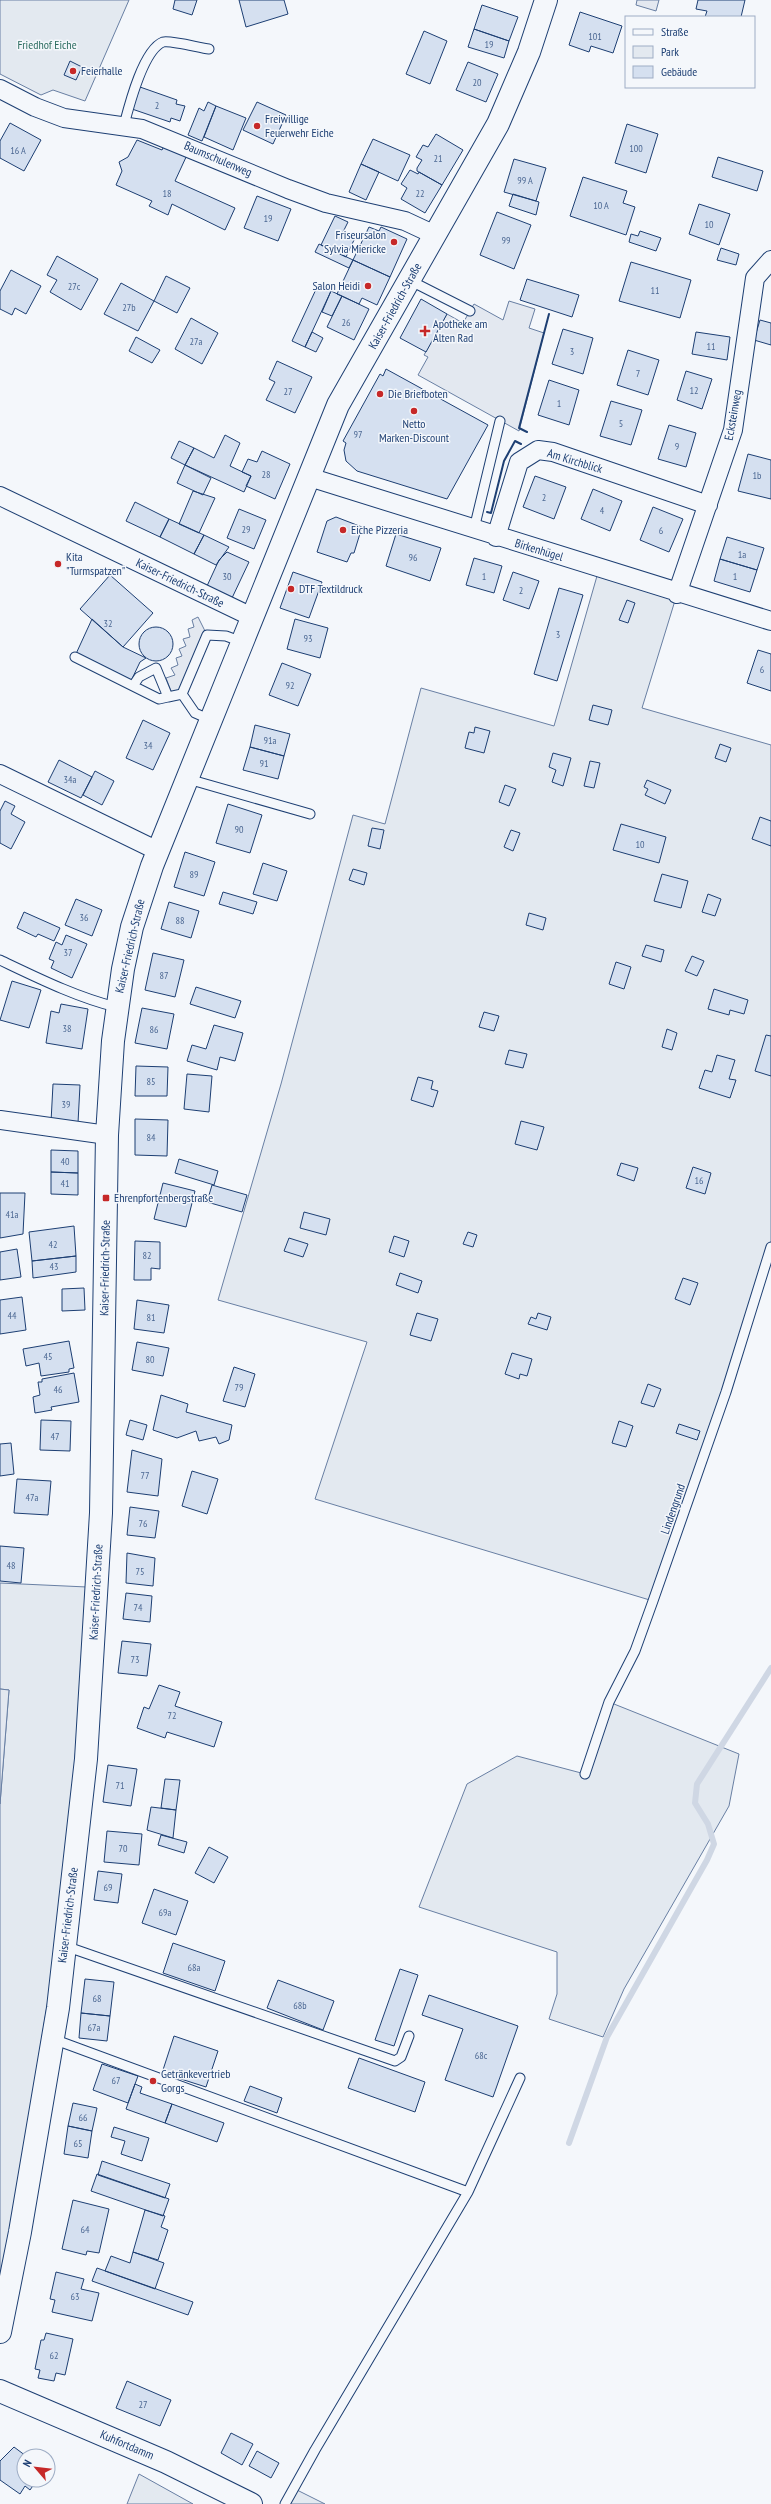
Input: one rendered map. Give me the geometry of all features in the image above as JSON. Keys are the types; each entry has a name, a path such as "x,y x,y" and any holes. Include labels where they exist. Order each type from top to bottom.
{"street":[{"name":"Kaiser-Friedrich-Straße","path":"0,2332 20,2232 52,2038 65,1946 86,1759 101,1513 107,1135 116,1007 132,927 158,851 338,405 498,124 529,52 546,0"},
{"name":"Baumschulenweg","path":"0,89 35,107 64,118 94,124 124,125 142,129 326,203 405,222 435,235"},
{"name":"Ecksteinweg","path":"677,594 733,430 755,278 771,260"},
{"name":"Am Kirchblick","path":"496,537 519,462 538,450 553,452 708,505"},
{"name":"Birkenhügel","path":"309,477 677,594 771,621"},
{"name":"Kaiser-Friedrich-Straße","path":"0,496 252,617"},
{"path":"0,774 158,851"},
{"path":"0,1120 107,1135"},
{"name":"Kuhfortdamm","path":"0,2391 166,2462 251,2504"}],"lane":[{"path":"124,125 139,74 158,46 165,42 209,49"},
{"path":"409,280 470,311"},
{"path":"474,529 500,421"},
{"path":"182,694 207,635 226,636 242,642"},
{"path":"75,657 159,699 182,694"},
{"path":"134,686 139,677 156,668 168,697"},
{"path":"182,694 195,713 211,720"},
{"path":"188,778 310,814"},
{"path":"0,960 42,980 96,1002 116,1007"},
{"name":"Lindengrund","path":"585,1774 609,1702 635,1651 654,1601 726,1392 771,1247"},
{"path":"65,1946 395,2061 401,2057 409,2036"},
{"path":"52,2038 468,2192"},
{"path":"285,2504 318,2443 468,2192 520,2078"}],"green space":[{"name":"Friedhof Eiche","path":"0,0 129,0 85,101 53,90 41,95 0,74"},
{"path":"599,569 677,594 642,708 771,745 771,1247 653,1601 315,1499 367,1342 218,1300 281,1084 353,815 385,824 421,688 554,726"},
{"path":"0,1583 87,1587 72,1803 53,1969 0,2296 0,1804 9,1690 0,1689"},
{"path":"609,1702 739,1754 729,1806 624,1989 603,2037 549,2019 557,1994 557,1952 419,1907 467,1784 517,1756 585,1774"},
{"path":"139,2474 193,2504 127,2504"},
{"path":"295,2489 325,2504 287,2504"}],"shaded area":[{"path":"637,0 659,0 656,11 636,5"},
{"path":"509,301 535,309 529,328 544,333 519,431 418,375 428,357 424,355 447,314 463,323 474,304 503,320"},
{"path":"198,617 207,635 182,694 173,696 166,678 175,675 171,668 178,665 176,658 182,656 179,649 186,646 183,639 190,637 188,629 194,627 192,620"},
{"path":"0,1689 9,1690 0,1804"}],"building":[{"path":"175,0 197,0 192,15 173,9"},
{"path":"239,0 284,0 288,14 246,27"},
{"path":"698,0 745,0 741,16 705,16 707,11 696,9"},
{"path":"482,5 518,17 509,41 474,29"},
{"path":"580,12 622,26 613,53 591,46 589,52 569,45"},
{"path":"474,29 509,41 504,58 468,47"},
{"path":"424,31 447,41 430,84 406,74"},
{"name":"Feierhalle","path":"70,61 82,67 76,80 64,75"},
{"path":"468,62 498,74 486,102 456,90"},
{"path":"140,87 177,100 176,104 185,106 180,121 171,118 170,122 132,109"},
{"path":"208,102 216,106 202,141 188,135 199,108 204,111"},
{"path":"257,102 286,115 273,144 243,130"},
{"path":"216,106 246,118 233,150 204,137"},
{"path":"10,123 41,140 24,171 0,158 0,141"},
{"path":"627,124 658,134 646,173 615,163"},
{"path":"436,134 463,150 442,185 417,171 417,168 422,160 416,157 423,145 428,147"},
{"path":"373,139 410,155 398,181 361,164"},
{"path":"137,140 162,150 164,146 187,155 175,181 235,208 225,230 172,204 168,215 149,206 152,201 116,185 122,171 119,162 128,157"},
{"path":"718,157 763,171 757,191 712,177"},
{"path":"514,159 546,168 536,201 504,192"},
{"path":"361,164 379,172 366,200 349,192"},
{"path":"410,170 418,174 419,172 442,185 425,213 401,199 407,188 401,184"},
{"path":"583,177 627,191 623,203 635,207 626,235 570,216"},
{"path":"513,194 539,202 536,215 509,206"},
{"path":"257,196 291,209 278,241 244,228"},
{"path":"699,204 730,214 719,245 689,234"},
{"path":"497,212 531,225 514,269 480,255"},
{"path":"335,216 348,222 342,234 354,240 346,257 321,245"},
{"path":"369,227 379,231 381,227 407,239 390,277 353,260"},
{"path":"640,231 661,238 656,251 629,242 631,234 638,236"},
{"path":"319,244 353,260 349,268 315,252"},
{"path":"721,248 739,254 736,265 717,260"},
{"path":"57,256 98,279 81,310 50,292 57,280 47,275"},
{"path":"353,260 390,277 377,305 362,298 359,304 337,294"},
{"path":"631,262 691,280 680,318 619,301"},
{"path":"11,270 41,286 26,314 15,308 12,315 0,309 0,291"},
{"path":"166,276 190,288 177,313 154,301"},
{"path":"527,279 579,295 572,317 520,300"},
{"path":"121,283 154,301 138,331 104,314"},
{"path":"318,285 331,291 305,347 292,341"},
{"path":"331,291 342,296 332,316 322,312"},
{"path":"342,296 369,309 354,340 327,327"},
{"path":"421,299 447,314 426,352 400,338"},
{"path":"191,318 218,333 202,364 175,349"},
{"path":"760,320 771,323 771,345 754,340"},
{"path":"563,329 593,338 583,374 552,364"},
{"path":"312,332 323,338 316,352 305,347"},
{"path":"696,332 730,337 727,360 692,354"},
{"path":"136,337 160,350 152,363 129,351"},
{"path":"628,350 659,360 648,395 617,385"},
{"path":"277,361 312,377 295,413 266,400 275,382 269,379"},
{"path":"386,369 488,425 447,499 357,471 346,461 344,450 346,443 343,441 380,374 383,376"},
{"path":"686,371 712,379 702,409 677,400"},
{"path":"549,380 579,390 569,425 538,415"},
{"path":"611,401 642,410 631,445 600,436"},
{"path":"669,425 696,433 686,467 658,459"},
{"path":"225,435 240,443 230,466 251,476 244,492 185,465 194,448 214,458"},
{"path":"179,441 194,448 185,465 171,458"},
{"path":"262,451 290,464 275,499 246,486 251,476 242,472 248,459 257,462"},
{"path":"748,454 771,460 771,499 738,491"},
{"path":"185,465 211,478 203,495 177,483"},
{"path":"535,476 566,487 554,519 523,507"},
{"path":"593,489 622,501 610,531 581,519"},
{"path":"193,491 215,498 199,533 179,524"},
{"path":"135,502 169,519 160,537 126,521"},
{"path":"653,507 683,519 669,552 640,540"},
{"path":"239,509 266,520 254,549 227,538"},
{"path":"336,517 362,527 354,553 351,553 347,562 317,552 327,521"},
{"path":"169,519 204,535 194,554 160,537"},
{"path":"396,534 441,548 430,581 386,566"},
{"path":"204,535 229,547 216,565 194,554"},
{"path":"727,537 764,548 757,570 720,559"},
{"path":"227,552 249,562 232,598 207,586 219,560"},
{"path":"474,558 502,566 494,593 466,585"},
{"path":"720,559 757,570 750,592 714,581"},
{"path":"293,572 322,582 309,618 280,608"},
{"path":"513,572 539,581 529,609 503,600"},
{"path":"110,575 153,613 123,647 80,609"},
{"path":"559,588 583,595 557,681 534,674"},
{"path":"627,600 635,603 628,623 619,620"},
{"path":"92,619 123,647 146,658 140,662 130,683 75,656"},
{"path":"295,619 328,628 320,658 287,649"},
{"path":"153,627 159,627 163,628 170,634 173,644 172,651 166,658 159,661 153,661 149,660 142,654 139,647 139,641 140,637 146,630"},
{"path":"758,650 771,654 771,691 747,683"},
{"path":"282,663 311,674 298,706 269,695"},
{"path":"593,705 612,710 608,725 589,720"},
{"path":"143,720 170,733 153,770 126,758"},
{"path":"255,725 290,734 284,756 250,747"},
{"path":"475,727 490,731 484,753 465,748 469,732 474,733"},
{"path":"720,744 731,748 726,762 715,758"},
{"path":"250,747 284,756 278,779 243,770"},
{"path":"553,753 571,758 563,786 552,782 556,770 549,767"},
{"path":"59,760 92,777 81,798 48,782"},
{"path":"590,761 600,763 594,788 584,786"},
{"path":"95,771 114,781 102,805 83,795"},
{"path":"647,780 671,790 665,804 645,795 648,789 644,787"},
{"path":"505,785 516,789 509,806 499,802"},
{"path":"5,801 15,806 11,814 25,822 11,849 0,843 0,811"},
{"path":"228,804 262,815 250,853 216,843"},
{"path":"760,817 771,821 771,846 752,839"},
{"path":"621,824 666,837 659,863 613,850"},
{"path":"372,828 384,830 380,849 368,846"},
{"path":"511,830 520,833 513,851 504,847"},
{"path":"185,852 215,862 204,896 174,887"},
{"path":"263,863 287,871 277,901 253,894"},
{"path":"353,869 367,873 364,885 349,880"},
{"path":"662,874 688,881 681,908 654,901"},
{"path":"223,892 257,902 253,914 219,904"},
{"path":"708,894 721,899 715,916 702,912"},
{"path":"76,899 102,910 92,936 65,925"},
{"path":"169,902 199,911 191,938 161,929"},
{"path":"24,912 60,928 54,941 38,934 36,937 17,928"},
{"path":"529,913 546,918 543,930 526,925"},
{"path":"66,935 87,944 72,978 51,968 54,961 49,959 56,942 62,945"},
{"path":"646,945 664,950 661,962 642,956"},
{"path":"153,953 184,960 175,997 145,990"},
{"path":"692,956 704,961 697,976 685,971"},
{"path":"616,962 631,967 624,989 609,984"},
{"path":"12,981 41,990 29,1028 0,1020"},
{"path":"196,987 241,1001 235,1018 190,1004"},
{"path":"714,989 748,1000 744,1014 730,1010 729,1015 708,1009"},
{"path":"61,1004 88,1009 82,1049 46,1043 51,1011 59,1013"},
{"path":"142,1008 174,1014 167,1049 135,1043"},
{"path":"484,1012 499,1016 494,1031 479,1027"},
{"path":"214,1025 243,1033 235,1061 220,1057 217,1070 187,1061 192,1045 206,1049"},
{"path":"667,1029 677,1033 672,1050 662,1047"},
{"path":"766,1035 771,1036 771,1076 755,1071"},
{"path":"509,1050 527,1054 523,1068 505,1064"},
{"path":"717,1055 735,1060 729,1079 736,1080 730,1098 699,1088 705,1070 712,1072"},
{"path":"136,1066 168,1067 167,1096 135,1096"},
{"path":"187,1074 212,1076 209,1112 184,1109"},
{"path":"418,1077 433,1081 431,1089 438,1091 433,1107 411,1100"},
{"path":"53,1084 80,1085 78,1123 51,1122"},
{"path":"135,1119 168,1120 167,1156 135,1155"},
{"path":"521,1121 544,1127 537,1150 515,1144"},
{"path":"51,1150 78,1151 78,1173 51,1172"},
{"path":"179,1159 218,1171 214,1185 175,1173"},
{"path":"621,1163 638,1168 634,1181 617,1175"},
{"path":"693,1167 711,1173 705,1194 686,1188"},
{"path":"51,1172 78,1173 78,1195 51,1194"},
{"path":"163,1183 195,1191 186,1227 154,1219"},
{"path":"212,1185 247,1195 242,1212 207,1202"},
{"path":"0,1193 25,1193 23,1234 0,1238"},
{"path":"304,1212 330,1219 326,1235 300,1228"},
{"path":"74,1226 76,1256 32,1261 29,1232"},
{"path":"468,1232 477,1235 473,1247 463,1244"},
{"path":"394,1236 409,1241 404,1257 389,1252"},
{"path":"289,1238 308,1244 303,1257 284,1251"},
{"path":"135,1241 160,1242 160,1269 151,1268 151,1280 134,1280"},
{"path":"17,1249 21,1277 0,1280 0,1252"},
{"path":"76,1256 76,1272 33,1278 32,1261"},
{"path":"400,1273 422,1281 418,1293 396,1285"},
{"path":"683,1278 698,1283 690,1305 675,1299"},
{"path":"84,1288 85,1310 62,1311 62,1289"},
{"path":"22,1297 26,1330 0,1334 0,1300"},
{"path":"137,1300 169,1305 164,1333 134,1329"},
{"path":"417,1313 438,1319 431,1341 410,1335"},
{"path":"538,1313 551,1317 547,1330 528,1324 531,1317 536,1319"},
{"path":"69,1341 74,1368 69,1369 69,1372 41,1376 39,1363 26,1366 23,1349"},
{"path":"137,1342 169,1348 163,1376 132,1370"},
{"path":"512,1353 532,1359 527,1376 520,1374 519,1379 505,1374"},
{"path":"234,1367 255,1374 245,1407 223,1401"},
{"path":"74,1373 79,1402 51,1407 52,1410 35,1413 33,1397 40,1395 38,1382 42,1382 42,1379"},
{"path":"648,1384 661,1389 654,1407 641,1403"},
{"path":"161,1395 188,1404 186,1412 232,1425 229,1440 219,1444 216,1437 199,1441 196,1431 177,1438 153,1430"},
{"path":"41,1420 71,1421 70,1451 40,1450"},
{"path":"130,1420 147,1425 143,1440 126,1435"},
{"path":"619,1421 633,1426 626,1447 612,1443"},
{"path":"679,1424 700,1431 697,1440 676,1433"},
{"path":"11,1443 14,1474 0,1476 0,1444"},
{"path":"132,1450 162,1459 158,1496 127,1492"},
{"path":"192,1471 218,1479 207,1514 182,1506"},
{"path":"17,1479 51,1481 48,1515 14,1513"},
{"path":"130,1507 159,1511 155,1538 127,1535"},
{"path":"0,1546 24,1548 21,1583 0,1581"},
{"path":"127,1553 155,1558 153,1586 126,1583"},
{"path":"126,1593 152,1596 150,1622 123,1619"},
{"path":"122,1641 151,1644 147,1676 118,1673"},
{"path":"159,1685 180,1692 175,1706 222,1722 214,1747 167,1732 165,1738 137,1728 144,1707 149,1709"},
{"path":"108,1765 137,1769 131,1806 103,1802"},
{"path":"165,1779 180,1780 176,1810 161,1808"},
{"path":"151,1807 176,1810 173,1838 147,1830"},
{"path":"107,1831 142,1834 139,1865 104,1862"},
{"path":"161,1835 187,1842 184,1853 158,1845"},
{"path":"209,1847 228,1857 214,1883 195,1873"},
{"path":"98,1871 122,1874 118,1903 94,1900"},
{"path":"154,1889 188,1901 176,1935 142,1923"},
{"path":"173,1943 225,1961 215,1991 163,1973"},
{"path":"400,1969 418,1975 394,2046 375,2040"},
{"path":"85,1979 114,1982 110,2016 81,2013"},
{"path":"278,1980 334,2001 323,2030 267,2008"},
{"path":"429,1995 518,2026 493,2097 445,2080 463,2029 422,2015"},
{"path":"81,2013 110,2016 107,2041 79,2038"},
{"path":"174,2036 218,2051 206,2087 162,2073"},
{"path":"359,2058 425,2082 415,2112 348,2088"},
{"path":"102,2064 138,2076 128,2103 93,2090"},
{"path":"135,2084 142,2087 140,2093 172,2104 165,2123 126,2109"},
{"path":"250,2086 282,2098 277,2113 244,2101"},
{"path":"73,2103 97,2108 92,2131 68,2126"},
{"path":"172,2104 224,2123 217,2142 165,2123"},
{"path":"68,2126 92,2131 88,2158 64,2154"},
{"path":"114,2127 149,2138 142,2161 121,2154 125,2141 111,2137"},
{"path":"102,2161 170,2184 165,2198 98,2175"},
{"path":"97,2174 169,2199 163,2216 91,2191"},
{"path":"73,2200 109,2209 99,2253 87,2251 86,2255 62,2249"},
{"path":"145,2210 165,2216 161,2227 168,2230 158,2260 133,2252"},
{"path":"133,2252 164,2263 155,2289 105,2271 111,2256 130,2263"},
{"path":"97,2268 193,2302 188,2315 92,2281"},
{"path":"56,2272 84,2279 81,2289 99,2293 92,2321 52,2312 55,2300 50,2299"},
{"path":"46,2333 73,2339 65,2375 56,2373 54,2381 38,2378 40,2370 35,2369 41,2340 44,2340"},
{"path":"127,2381 171,2400 160,2426 116,2408"},
{"path":"231,2433 253,2444 242,2465 221,2453"},
{"path":"14,2447 16,2448 16,2488 24,2488 20,2494 0,2480 0,2461"},
{"path":"257,2451 279,2463 271,2478 249,2466"}],"waterway":[{"path":"569,2143 607,2037 707,1860 714,1844 708,1824 695,1803 697,1784 771,1668"}],"wall":[{"path":"527,432 519,428 549,314"},
{"path":"487,512 491,513 504,461 515,441 521,444"}],"place":[{"name":"Feierhalle","path":"73,71"},
{"name":"Freiwillige Feuerwehr Eiche","path":"257,126"},
{"name":"Friseursalon Sylvia Miericke","path":"394,242"},
{"name":"Salon Heidi","path":"368,286"},
{"name":"Apotheke am Alten Rad","path":"425,331"},
{"name":"Die Briefboten","path":"380,394"},
{"name":"Netto Marken-Discount","path":"414,411"},
{"name":"Eiche Pizzeria","path":"343,530"},
{"name":"Kita \"Turmspatzen\"","path":"58,564"},
{"name":"DTF Textildruck","path":"291,589"},
{"name":"Ehrenpfortenbergstraße","path":"106,1198"},
{"name":"Getränkevertrieb Gorgs","path":"153,2081"}]}
